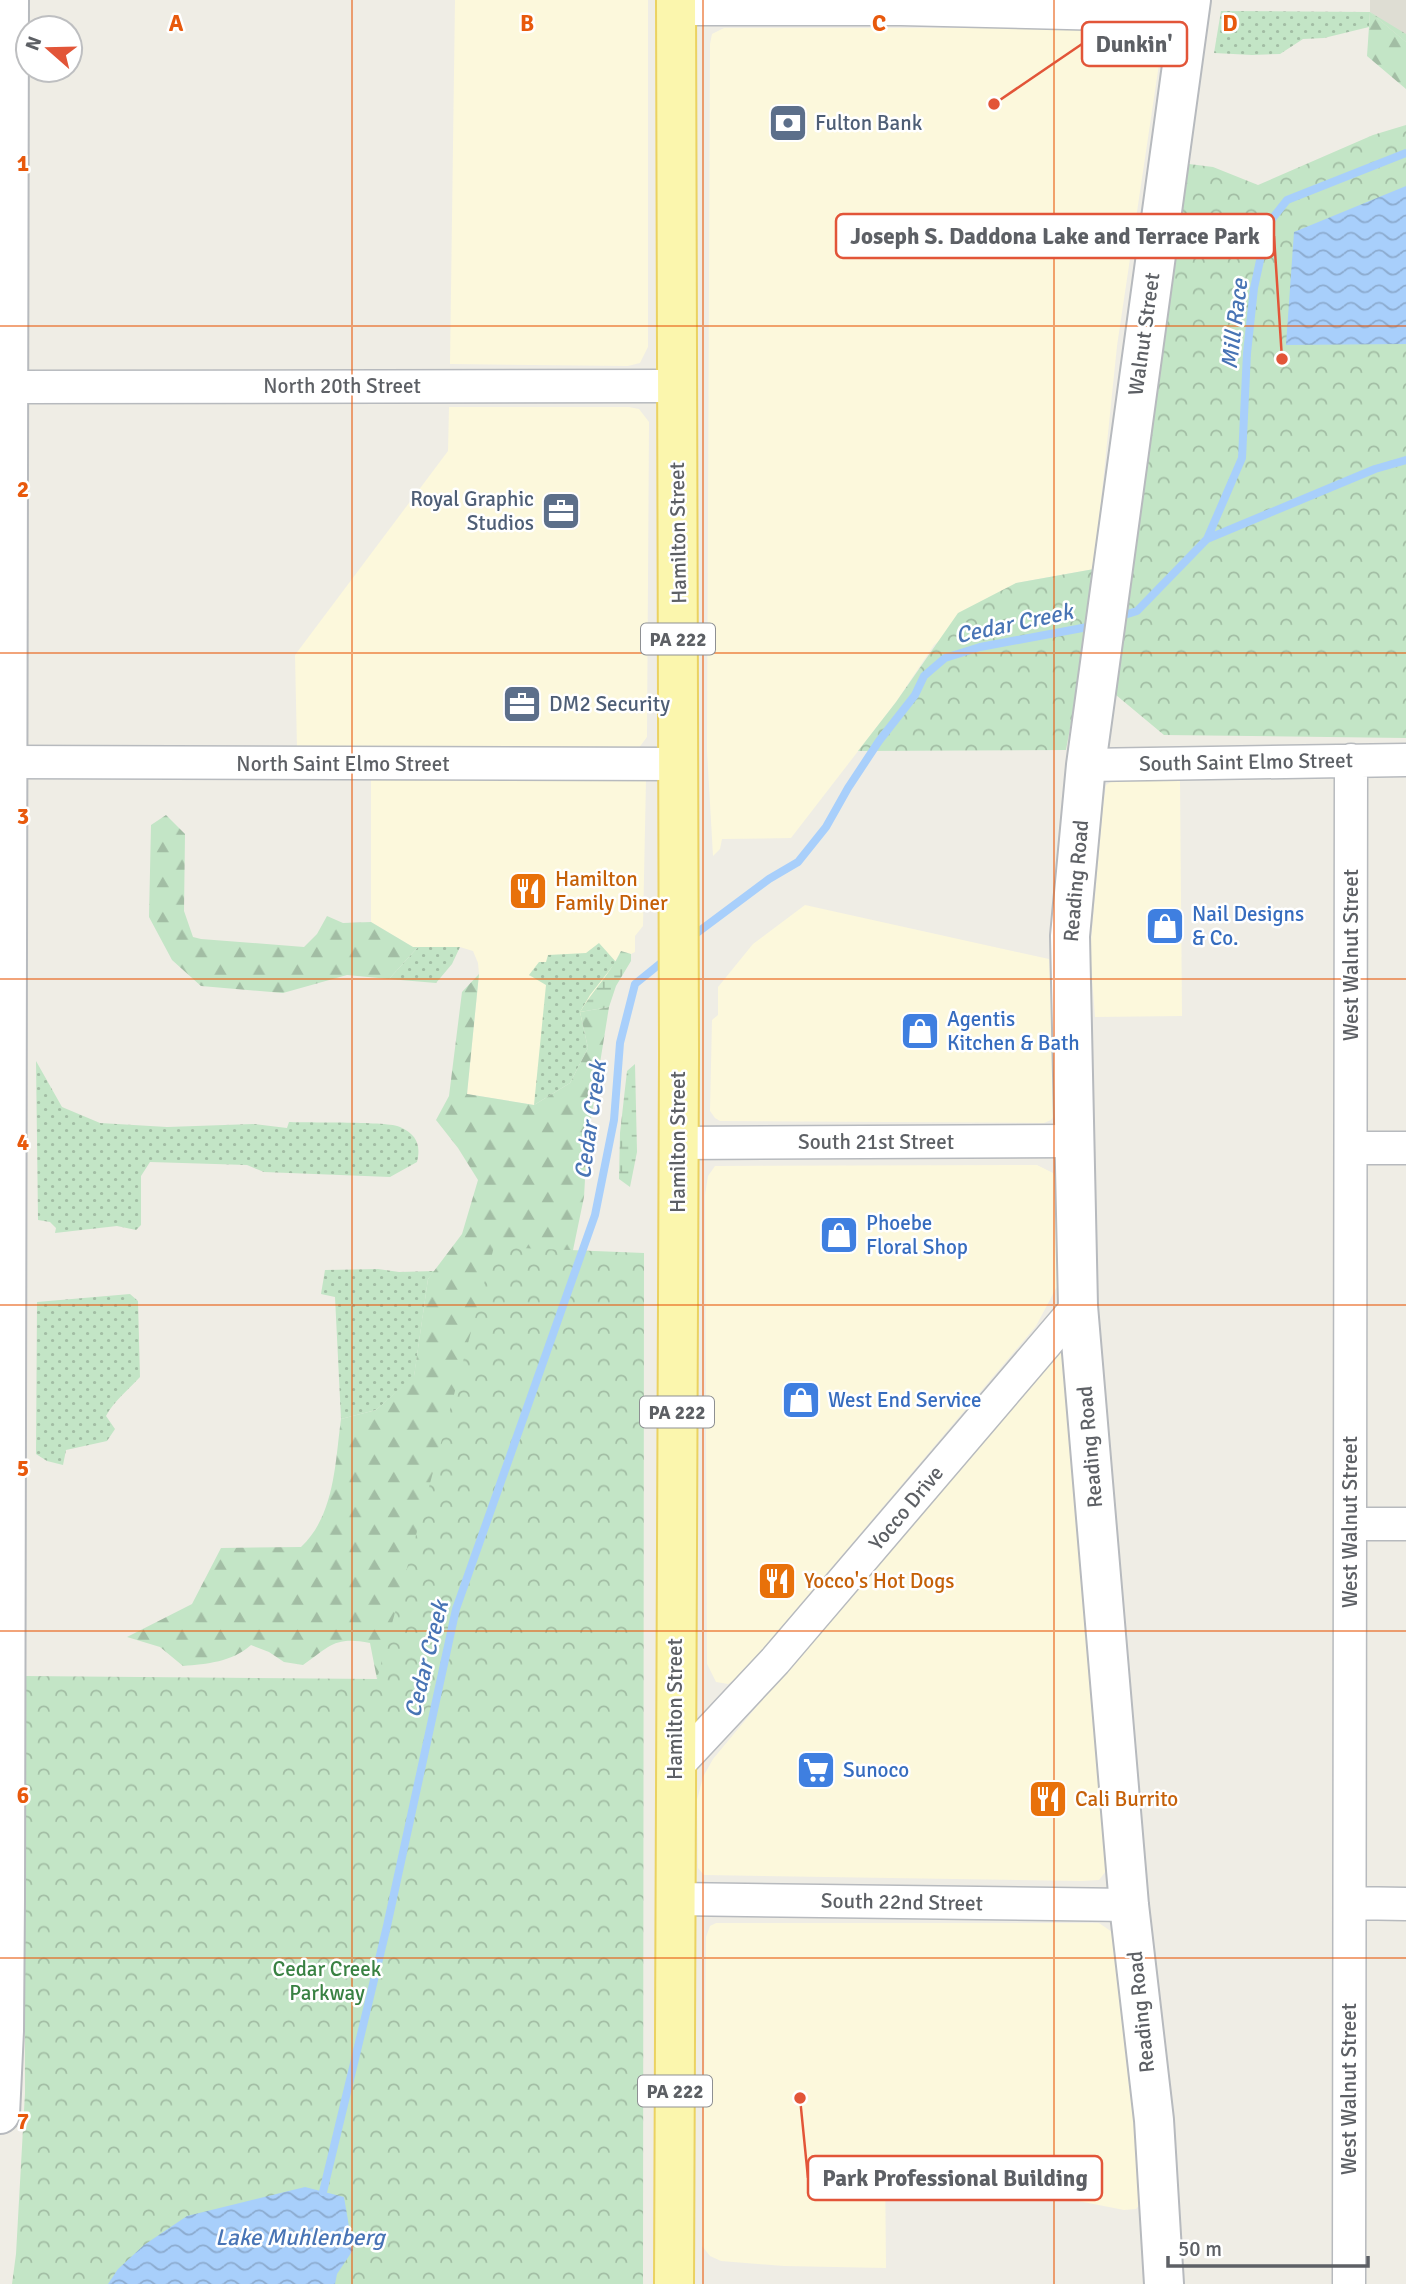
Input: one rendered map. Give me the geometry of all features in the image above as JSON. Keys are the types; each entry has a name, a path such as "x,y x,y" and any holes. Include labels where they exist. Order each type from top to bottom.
{"main road":[{"name":"Hamilton Street","path":"674,2284 679,1055 676,5"}],"street":[{"path":"0,2114 5,1900 9,0"},
{"path":"676,5 901,9 1190,8"},
{"name":"Walnut Street","path":"1107,610 1190,8"},
{"name":"North 20th Street","path":"9,387 676,386"},
{"name":"Reading Road","path":"1107,610 1086,765 1070,936 1077,1306 1129,1905 1154,2120 1164,2284"},
{"name":"West Walnut Street","path":"1349,2284 1352,760"},
{"name":"South Saint Elmo Street","path":"1086,765 1406,760"},
{"name":"North Saint Elmo Street","path":"8,762 678,764"},
{"name":"South 21st Street","path":"678,1143 1073,1141"},
{"path":"1351,1148 1406,1148"},
{"name":"Yocco Drive","path":"674,1769 791,1642 1077,1306"},
{"path":"1350,1524 1406,1524"},
{"name":"South 22nd Street","path":"675,1899 1129,1905"},
{"path":"1350,1903 1406,1904"}],"shaded area":[{"path":"455,0 648,0 648,347 640,363 628,366 450,364"},
{"path":"1370,0 1406,0 1406,42 1370,12"},
{"path":"724,28 1149,28 1156,31 1162,44 1117,346 1094,569 1016,583 934,645 896,702 791,838 722,839 720,849 713,856 707,751 710,44 712,34"},
{"path":"449,407 629,407 639,409 649,422 647,737 638,749 297,749 295,655 448,451"},
{"path":"371,777 646,780 643,926 635,936 635,952 631,954 621,951 534,1105 467,1094 479,974 473,951 460,947 413,947 371,922"},
{"path":"1114,780 1180,780 1182,1016 1095,1017 1090,952 1103,806 1106,785"},
{"path":"805,905 1049,959 1056,1113 1051,1120 1044,1123 720,1121 715,1118 710,1111 712,1020 718,1015 718,987 753,944"},
{"path":"1037,1165 1053,1173 1059,1187 1061,1279 1036,1326 739,1677 728,1684 716,1682 707,1664 705,1195 708,1176 715,1166"},
{"path":"1059,1349 1070,1354 1072,1370 1088,1657 1109,1863 1106,1871 1099,1880 1082,1881 704,1875 698,1868 697,1800 703,1777 713,1759 1045,1361"},
{"path":"716,1923 1099,1923 1112,1932 1122,1950 1147,2196 1136,2209 1124,2210 885,2163 886,2268 784,2266 721,2261 710,2256 702,2246 706,1937 710,1926"}],"green space":[{"path":"1221,11 1370,12 1369,27 1324,38 1303,39 1280,54 1252,55 1214,53"},
{"path":"1370,12 1406,34 1406,42"},
{"path":"1370,12 1406,42 1406,89 1367,56"},
{"path":"1406,125 1406,738 1164,735 1110,690 1189,164 1213,167 1258,185 1373,135"},
{"path":"1094,569 1084,652 1066,750 858,751 958,613 1016,583"},
{"path":"166,815 185,834 184,911 193,937 304,947 317,934 327,916 343,923 371,922 413,947 418,947 389,979 347,975 283,993 201,986 172,960 149,917 151,825"},
{"path":"599,943 616,962 580,1012 588,1048 570,1083 534,1105 546,985 529,975 539,962 546,962 548,955 586,953"},
{"path":"418,947 460,947 452,964 436,983 389,979"},
{"path":"621,951 631,954 631,961 616,986 609,1007 580,1012 612,967"},
{"path":"479,974 467,1094 534,1105 570,1083 588,1048 580,1012 609,1007 587,1144 584,1197 572,1255 377,1679 370,1643 358,1641 334,1644 303,1665 284,1662 251,1645 227,1659 183,1666 160,1647 127,1637 192,1604 221,1548 301,1547 321,1520 332,1488 341,1419 376,1410 414,1376 428,1279 462,1234 478,1180 436,1120 449,1096 462,992"},
{"path":"36,1061 62,1107 100,1123 167,1127 253,1124 287,1128 289,1122 393,1125 406,1130 414,1137 418,1146 417,1162 390,1177 264,1172 247,1165 150,1162 141,1176 141,1225 136,1230 117,1226 55,1233 56,1228 50,1222 38,1220"},
{"path":"635,1064 637,1152 630,1187 619,1179 620,1133 627,1071"},
{"name":"Cedar Creek Parkway","path":"494,1247 644,1253 643,2284 12,2284 25,2093 24,1676 377,1679"},
{"path":"378,1269 399,1272 435,1271 428,1279 414,1377 376,1410 341,1419 335,1297 321,1294 325,1270"},
{"path":"130,1294 138,1301 140,1377 106,1416 115,1429 107,1441 66,1450 63,1465 47,1461 36,1454 37,1302"}],"water":[{"path":"1406,186 1406,344 1286,345 1294,232"},
{"name":"Lake Muhlenberg","path":"305,2187 344,2197 353,2250 337,2274 335,2284 108,2284 118,2269 144,2245 187,2216"}],"waterway":[{"name":"Mill Race","path":"1207,539 1242,458 1247,353 1254,288 1268,224 1287,200 1406,153"},
{"name":"Cedar Creek","path":"1118,617 1137,611 1207,539 1375,469 1406,460"},
{"name":"Cedar Creek","path":"690,938 769,879 798,862 826,827 879,741 915,695 924,676 945,658 980,647 1093,626"},
{"name":"Cedar Creek","path":"323,2192 387,1926 456,1609 595,1215 614,1120 620,1043 635,984 667,958"}],"place":[{"name":"Dunkin'","path":"994,104"},
{"name":"Fulton Bank","path":"788,123"},
{"name":"Joseph S. Daddona Lake and Terrace Park","path":"1282,359"},
{"name":"Royal Graphic Studios","path":"561,511"},
{"name":"DM2 Security","path":"522,704"},
{"name":"Hamilton Family Diner","path":"528,891"},
{"name":"Nail Designs & Co.","path":"1165,926"},
{"name":"Agentis Kitchen & Bath","path":"920,1031"},
{"name":"Phoebe Floral Shop","path":"839,1235"},
{"name":"West End Service","path":"801,1400"},
{"name":"Yocco's Hot Dogs","path":"777,1581"},
{"name":"Sunoco","path":"816,1770"},
{"name":"Cali Burrito","path":"1048,1799"},
{"name":"Park Professional Building","path":"800,2098"}]}
